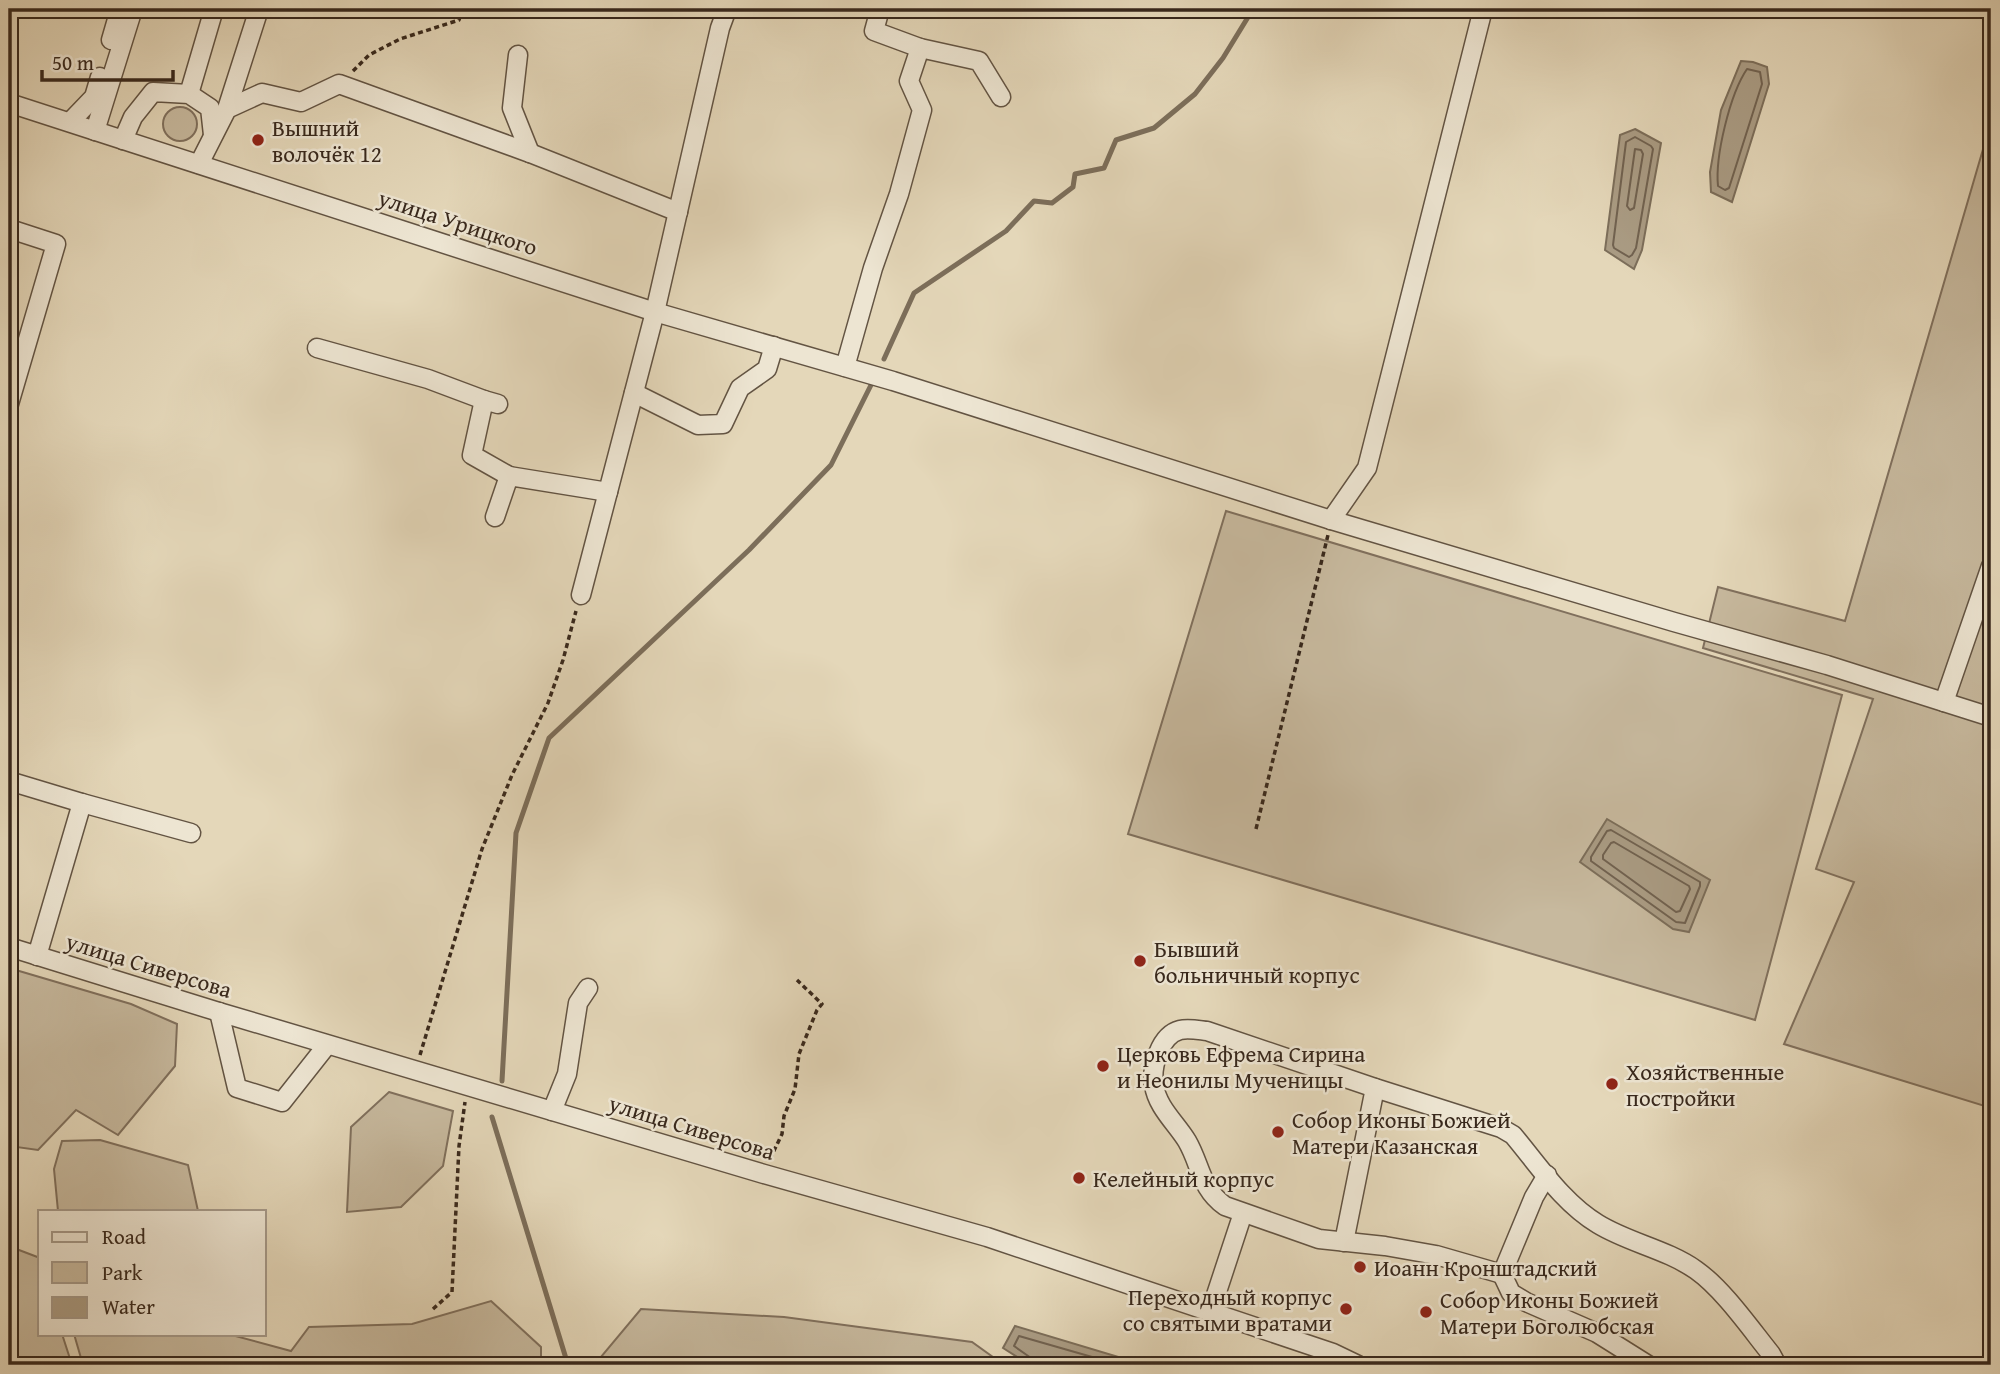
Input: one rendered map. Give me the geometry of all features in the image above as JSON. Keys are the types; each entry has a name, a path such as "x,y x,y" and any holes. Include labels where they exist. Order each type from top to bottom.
{"street":[{"path":"70,122 94,97 120,9"},
{"path":"95,131 133,9"},
{"path":"189,94 215,9"},
{"path":"200,164 227,109 259,9"},
{"path":"581,595 655,313 720,28 727,9"},
{"path":"880,9 874,31 920,48 979,61 1001,97"},
{"path":"1332,520 1367,468 1483,9"},
{"path":"845,367 922,110 909,81 920,48"},
{"path":"517,55 512,108 530,153"},
{"path":"227,109 262,93 301,103 339,84 530,153 678,212"},
{"path":"123,140 134,117 153,92 189,94 210,108 213,135"},
{"name":"улица Урицкого","path":"9,103 655,313 893,381 1332,520 1827,665 1991,717"},
{"path":"9,404 55,244 16,232"},
{"path":"634,393 698,425 723,424 740,387 767,369 774,346"},
{"path":"317,348 428,379 491,402 472,455 509,476 608,492"},
{"path":"495,517 509,476"},
{"path":"1944,702 1991,566"},
{"path":"9,781 191,833"},
{"path":"37,956 82,803"},
{"name":"улица Сиверсова","path":"9,947 327,1045 987,1237 1333,1353 1358,1365"},
{"path":"552,1111 567,1074 578,1003 588,988"},
{"path":"219,1012 237,1088 282,1102 327,1045"},
{"path":"1502,1274 1436,1255 1319,1239 1225,1206 1214,1198 1206,1186 1186,1140 1165,1111 1154,1086 1154,1069 1167,1037 1178,1030 1207,1031 1501,1128 1513,1135 1573,1205 1598,1224 1675,1257 1698,1270 1720,1292 1777,1365"},
{"path":"1344,1242 1375,1088"},
{"path":"1547,1175 1534,1197 1502,1274 1511,1293 1597,1333 1648,1365"},
{"path":"1210,1312 1243,1213"}],"path":[{"path":"339,84 369,55 400,39 459,20 463,9"},
{"path":"1256,829 1332,520"},
{"path":"416,1071 482,849 512,775 548,703 581,595"},
{"path":"764,1174 782,1135 784,1116 795,1089 799,1054 822,1004 797,980"},
{"path":"433,1309 452,1292 459,1146 467,1086"}],"green space":[{"path":"180,107 192,112 197,124 192,136 180,141 168,136 163,124 168,112"},
{"path":"1991,122 1991,1108 1784,1044 1854,882 1816,869 1873,699 1703,648 1718,587 1845,621"},
{"path":"1226,511 1842,695 1755,1020 1128,834"},
{"path":"9,968 131,1004 177,1024 175,1066 118,1135 76,1110 38,1150 9,1146"},
{"path":"389,1092 453,1111 443,1166 401,1207 347,1212 351,1127"},
{"path":"100,1140 188,1165 198,1210 58,1210 54,1169 62,1141"},
{"path":"19,1250 38,1257 38,1336 63,1336 72,1365 9,1365 9,1257"},
{"path":"491,1301 541,1347 541,1365 83,1365 75,1336 235,1336 291,1351 309,1327 412,1324"},
{"path":"641,1309 784,1317 972,1342 1004,1365 595,1365"}],"water":[{"path":"1741,61 1767,67 1769,84 1732,202 1711,192 1710,172 1721,110"},
{"path":"1635,129 1661,143 1642,250 1634,269 1605,250 1620,135"},
{"path":"1607,819 1710,880 1689,932 1673,929 1580,862"},
{"path":"1015,1326 1145,1365 1030,1365 1003,1348"}],"waterway":[{"path":"884,359 914,293 1006,231 1034,201 1052,203 1073,187 1075,174 1104,168 1116,140 1154,128 1195,94 1223,58 1253,9"},
{"path":"502,1081 516,833 549,738 749,550 831,465 871,385"},
{"path":"492,1117 568,1365"}],"place":[{"name":"Вышний волочёк 12","path":"258,140"},
{"name":"Бывший больничный корпус","path":"1140,961"},
{"name":"Церковь Ефрема Сирина и Неонилы Мученицы","path":"1103,1066"},
{"name":"Хозяйственные постройки","path":"1612,1084"},
{"name":"Собор Иконы Божией Матери Казанская","path":"1278,1132"},
{"name":"Келейный корпус","path":"1079,1178"},
{"name":"Иоанн Кронштадский","path":"1360,1267"},
{"name":"Переходный корпус со святыми вратами","path":"1346,1309"},
{"name":"Собор Иконы Божией Матери Боголюбская","path":"1426,1312"}]}
